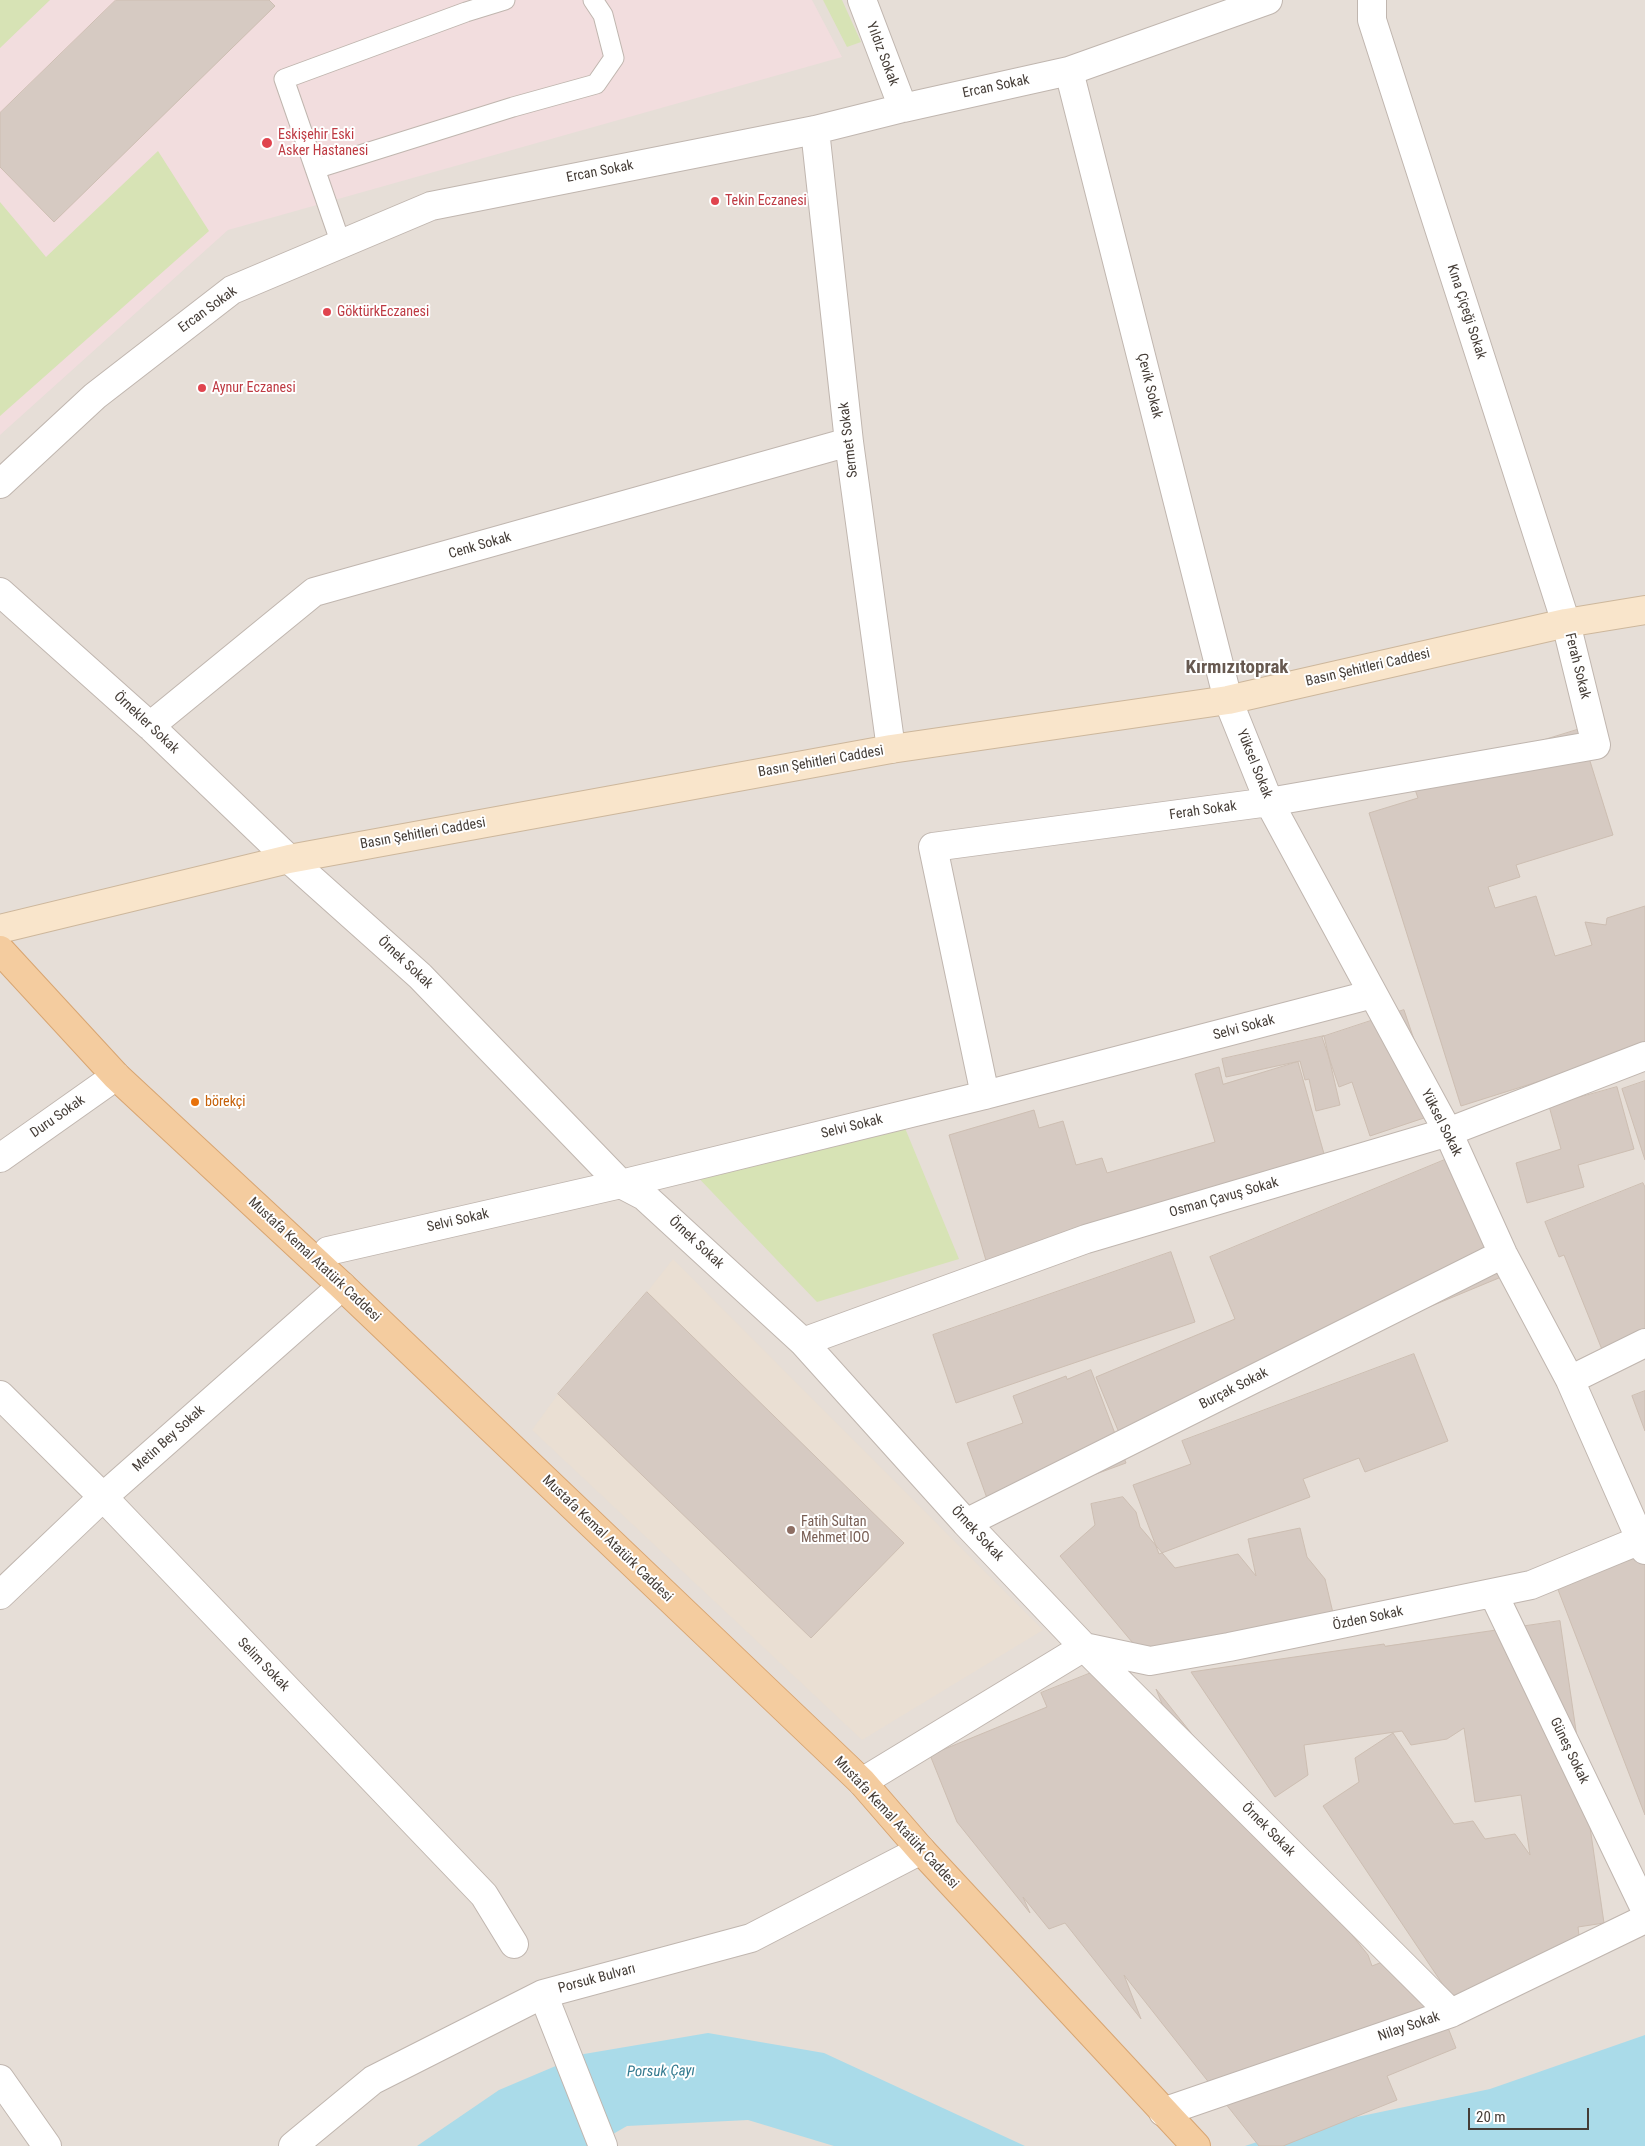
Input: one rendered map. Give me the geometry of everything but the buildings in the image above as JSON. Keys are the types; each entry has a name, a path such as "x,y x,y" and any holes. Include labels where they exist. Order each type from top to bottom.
{"main road":[{"name":"Basın Şehitleri Caddesi","path":"0,929 289,859 891,749 1228,700 1566,623 1645,610"},
{"name":"Mustafa Kemal Atatürk Caddesi","path":"0,950 116,1076 342,1286 862,1782 921,1850 1196,2146"}],"street":[{"name":"Yıldız Sokak","path":"862,0 902,108"},
{"name":"Ercan Sokak","path":"0,484 96,396 232,290 431,206 815,130 902,108 1069,72 1268,0"},
{"name":"Kına Çiçeği Sokak","path":"1372,0 1372,20 1566,623"},
{"name":"Çevik Sokak","path":"1069,72 1228,700"},
{"name":"Sermet Sokak","path":"815,130 849,442 891,749"},
{"name":"Cenk Sokak","path":"150,726 314,592 849,442"},
{"name":"Örnekler Sokak","path":"0,592 150,726 289,859"},
{"name":"Ferah Sokak","path":"985,1095 933,847 1269,802 1596,745 1566,623"},
{"name":"Yüksel Sokak","path":"1228,700 1269,802 1448,1132 1503,1254 1570,1380 1643,1543"},
{"name":"Örnek Sokak","path":"289,859 420,976 621,1184 644,1196 802,1342 966,1523 1084,1647 1451,2013"},
{"name":"Selvi Sokak","path":"328,1251 621,1184 985,1095 1373,994"},
{"name":"Osman Çavuş Sokak","path":"802,1342 1086,1239 1448,1132 1645,1056"},
{"name":"Duru Sokak","path":"0,1158 116,1076"},
{"name":"Burçak Sokak","path":"966,1523 1503,1254"},
{"name":"Metin Bey Sokak","path":"0,1595 103,1497 342,1286"},
{"path":"1570,1380 1645,1343"},
{"name":"Selim Sokak","path":"0,1395 103,1497 484,1895 514,1944"},
{"name":"Özden Sokak","path":"1084,1647 1150,1661 1229,1648 1532,1585 1643,1543"},
{"name":"Güneş Sokak","path":"1493,1593 1645,1909"},
{"path":"862,1782 1084,1647"},
{"name":"Porsuk Bulvarı","path":"293,2146 374,2080 543,1994 751,1938 921,1850"},
{"name":"Nilay Sokak","path":"1163,2112 1451,2013 1645,1919"},
{"path":"543,1994 603,2146"},
{"path":"0,2079 48,2146"}],"lane":[{"path":"341,244 284,80 466,12 504,0"},
{"path":"315,169 513,107 596,84 614,58 604,15 592,0"}],"shaded area":[{"path":"0,0 1645,0 1645,2146 0,2146"},
{"name":"Eskişehir Eski Asker Hastanesi","path":"0,0 812,0 842,57 228,230 0,435"},
{"name":"Fatih Sultan Mehmet IOO","path":"673,1259 1043,1630 862,1740 532,1430 558,1394 647,1292"}],"green space":[{"path":"0,0 50,0 0,48"},
{"path":"823,0 842,0 861,42 847,47"},
{"path":"158,151 209,231 0,416 0,202 46,257"},
{"path":"900,1116 959,1259 817,1302 690,1169"}],"water":[{"name":"Porsuk Çayı","path":"708,2033 824,2053 1025,2146 834,2146 748,2120 627,2126 592,2146 417,2146 499,2090 584,2054"},
{"path":"1645,2035 1645,2146 1245,2146 1290,2131 1490,2089"}],"place":[{"name":"Eskişehir Eski Asker Hastanesi","path":"267,143"},
{"name":"Tekin Eczanesi","path":"715,201"},
{"name":"GöktürkEczanesi","path":"327,312"},
{"name":"Aynur Eczanesi","path":"202,388"},
{"name":"börekçi","path":"195,1102"},
{"name":"Fatih Sultan Mehmet IOO","path":"791,1530"}],"district":[{"name":"Kırmızıtoprak","path":"1237,668"}]}
